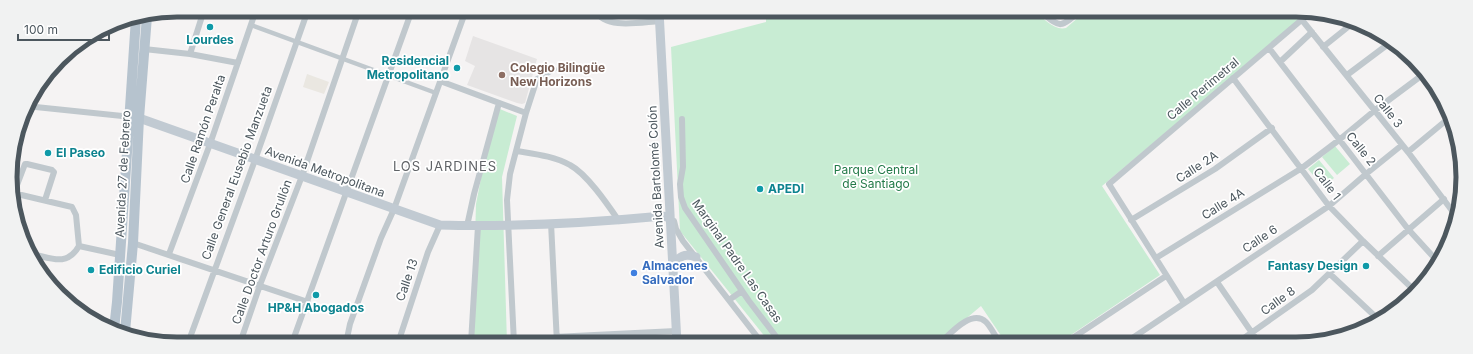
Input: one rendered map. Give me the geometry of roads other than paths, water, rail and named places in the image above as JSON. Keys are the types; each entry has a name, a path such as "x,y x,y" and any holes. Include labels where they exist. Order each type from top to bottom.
{"main road":[{"name":"Avenida Bartolomé Colón","path":"660,17 676,337"},
{"name":"Avenida 27 de Febrero","path":"114,324 134,117 147,20"},
{"name":"Avenida 27 de Febrero","path":"125,329 133,243 136,22"},
{"name":"Avenida Metropolitana","path":"134,117 440,225 478,226 619,221 663,216 670,218"},
{"path":"673,265 681,256 686,254 696,257"}],"street":[{"path":"190,54 202,17"},
{"name":"Calle Ramón Peralta","path":"169,254 210,144 254,17"},
{"name":"Calle General Eusebio Manzueta","path":"190,337 255,160 305,17"},
{"name":"Calle Doctor Arturo Grullón","path":"242,337 302,176 357,17"},
{"path":"294,337 308,302 409,17"},
{"path":"347,337 350,324 381,238 394,210 463,17"},
{"path":"600,17 615,23 660,21"},
{"path":"1048,17 1060,25 1066,24 1074,17"},
{"name":"Calle Perimetral","path":"1131,220 1109,184 1306,17"},
{"name":"Calle 3","path":"1302,20 1408,152 1452,211"},
{"path":"251,25 436,93"},
{"path":"1323,47 1350,26"},
{"path":"1280,62 1312,32"},
{"path":"1347,75 1387,45"},
{"name":"Calle 2","path":"1268,48 1408,229 1434,258"},
{"path":"144,49 190,54 238,63"},
{"path":"514,337 507,200 510,174 526,113 537,79 554,69"},
{"path":"1302,168 1420,76"},
{"name":"Calle 1","path":"1233,78 1329,206 1411,287"},
{"path":"440,81 526,113"},
{"path":"468,226 474,194 499,103"},
{"path":"34,107 134,117"},
{"name":"Marginal Padre Las Casas","path":"682,119 683,167 681,197 685,208 742,291 776,337"},
{"path":"1408,152 1446,121"},
{"name":"Calle 2A","path":"1131,220 1215,169 1272,128"},
{"name":"Calle 6","path":"1134,337 1329,206 1402,145"},
{"path":"517,151 543,155 572,166 587,180 619,221"},
{"path":"17,183 25,164 52,170 54,172 45,200"},
{"name":"Calle 4A","path":"1156,258 1302,168"},
{"path":"669,188 681,180"},
{"path":"18,194 72,207 76,215 79,246 72,255 65,259 59,260 37,255"},
{"path":"1378,256 1444,199"},
{"path":"670,218 674,221 679,236 757,337"},
{"path":"1131,220 1184,303"},
{"path":"551,223 556,337"},
{"name":"Calle 13","path":"400,337 426,258 440,225"},
{"path":"471,337 478,226"},
{"name":"Calle 8","path":"1246,337 1292,305 1330,274 1363,241"},
{"path":"133,243 214,269 308,302"},
{"path":"79,246 120,256"},
{"path":"1330,274 1375,316"},
{"path":"1074,337 1166,276"},
{"path":"1217,282 1255,337"},
{"path":"729,300 742,291"},
{"path":"947,337 967,319 977,317 986,322 996,337"},
{"path":"583,337 676,331"}],"place":[{"name":"Lourdes","path":"210,27"},
{"name":"Residencial Metropolitano","path":"457,68"},
{"name":"Colegio Bilingüe New Horizons","path":"502,75"},
{"name":"El Paseo","path":"48,153"},
{"name":"APEDI","path":"760,189"},
{"name":"Fantasy Design","path":"1366,266"},
{"name":"Edificio Curiel","path":"91,270"},
{"name":"Almacenes Salvador","path":"634,273"},
{"name":"HP&H Abogados","path":"316,295"}],"district":[{"name":"LOS JARDINES","path":"445,166"}],"park label":[{"name":"Parque Central de Santiago","path":"876,177"}]}
